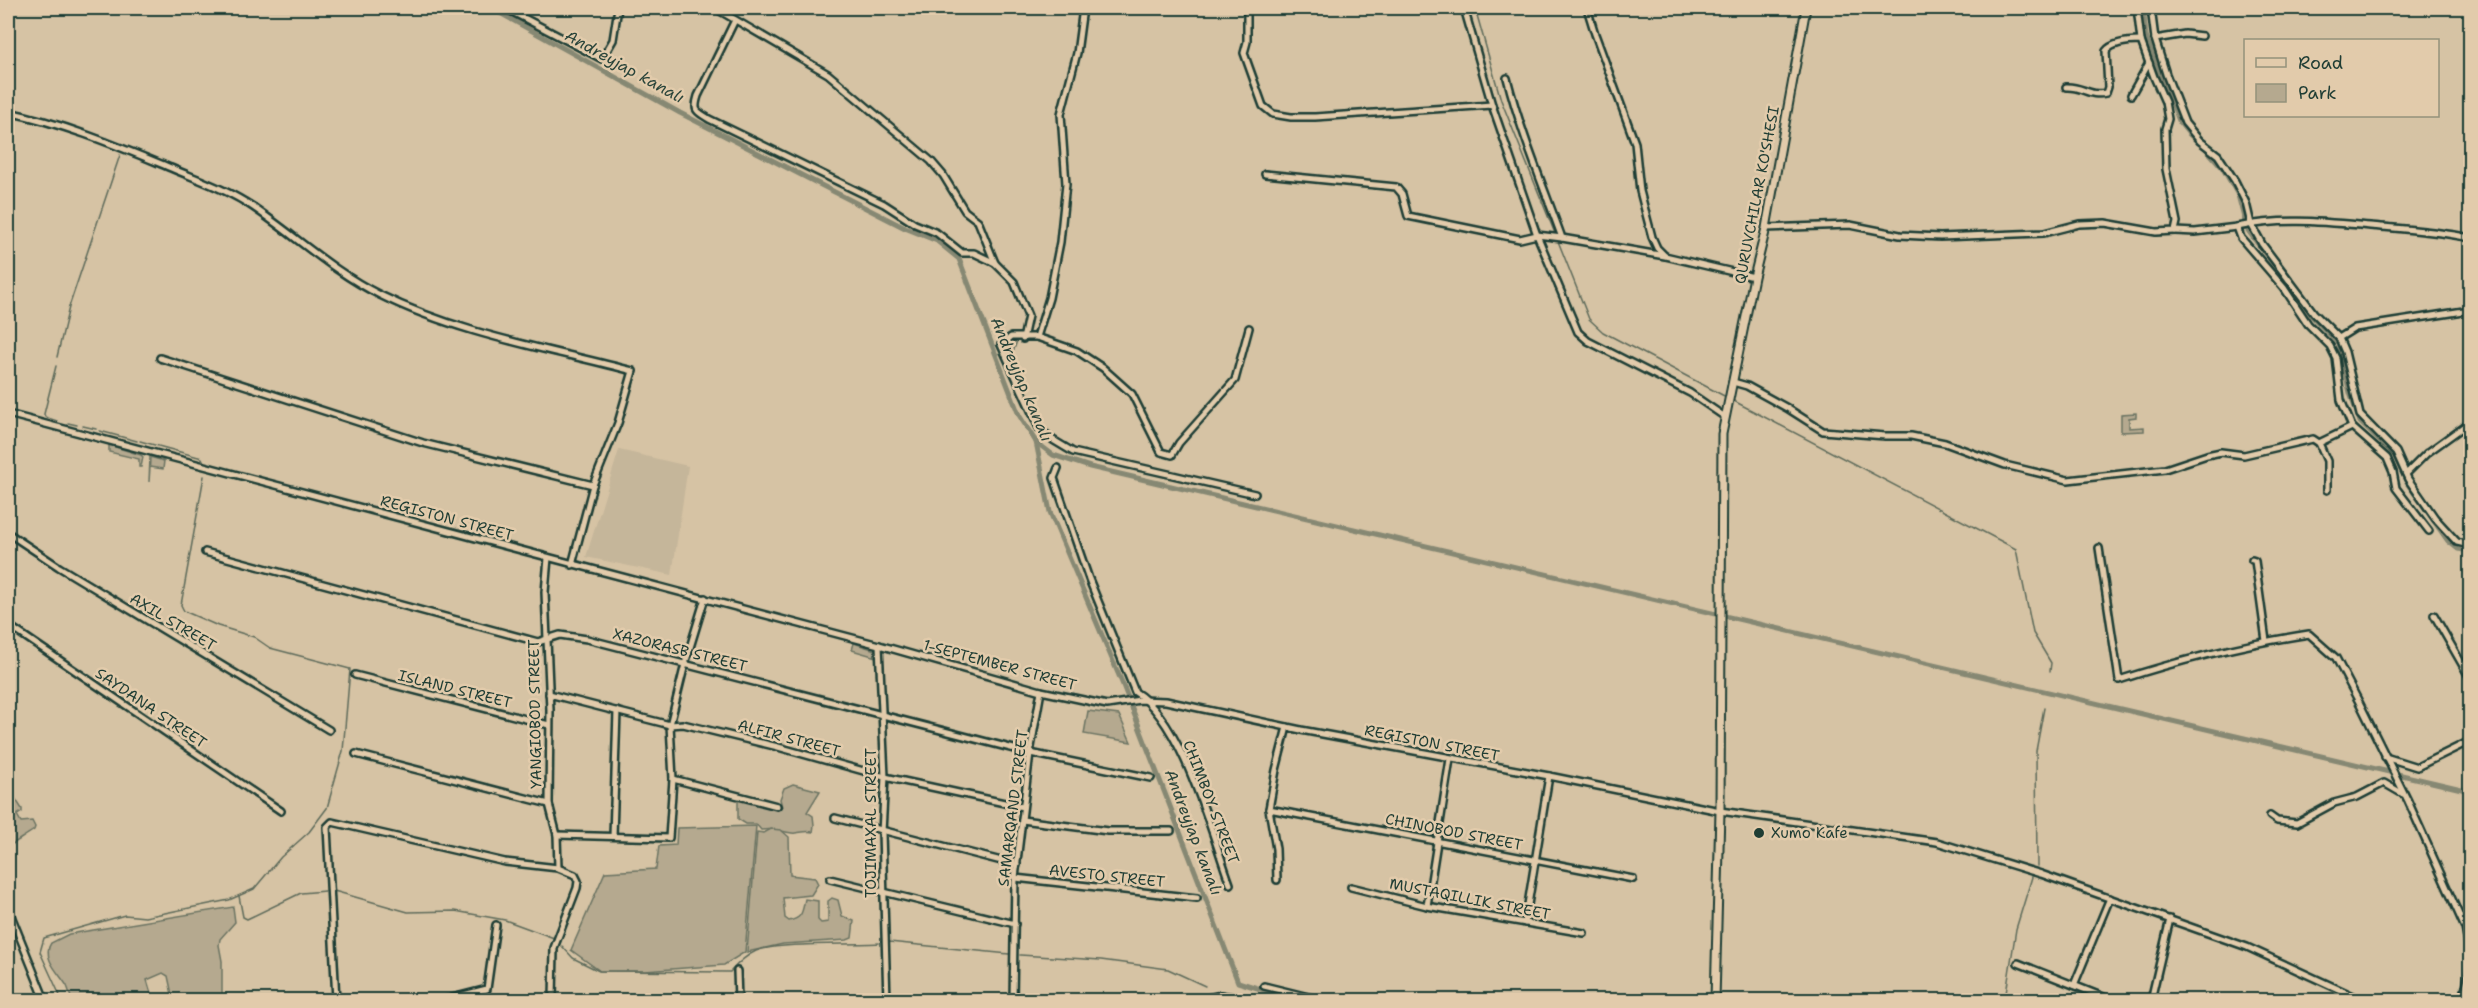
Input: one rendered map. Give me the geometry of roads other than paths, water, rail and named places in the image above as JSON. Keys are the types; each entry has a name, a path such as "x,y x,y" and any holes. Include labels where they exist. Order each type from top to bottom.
{"main road":[{"name":"QURUVCHILAR KO'SHESI","path":"1715,1000 1720,811 1722,434 1766,228 1806,8"}],"street":[{"path":"506,8 602,59 613,40 618,8"},
{"path":"715,8 828,74 931,161 943,175 965,211 978,221 995,263"},
{"path":"1037,337 1049,298 1060,242 1066,184 1061,114 1077,53 1083,8"},
{"path":"1247,8 1247,42 1244,53 1263,105 1272,114 1314,117 1492,105"},
{"path":"1464,8 1492,105 1537,235 1578,332 1588,341 1690,393 1725,417"},
{"path":"1587,8 1594,34 1635,143 1640,191 1652,237 1657,248 1665,256"},
{"path":"2138,8 2141,41 2165,102 2168,119 2165,129 2166,169 2175,206 2177,222 2175,231"},
{"path":"2151,8 2155,39 2185,123 2200,141 2218,155 2246,203 2251,224 2262,244 2314,313 2339,338 2345,352 2360,415 2396,452 2406,474 2435,518 2457,542 2470,545"},
{"path":"735,20 698,96 695,105 697,111 709,119 884,204 915,224 937,233 962,253 974,253 995,263 1014,282 1028,316 1023,339"},
{"path":"2155,39 2185,34 2202,36"},
{"path":"2066,87 2080,86 2098,95 2106,93 2108,87 2106,51 2109,47 2141,41"},
{"path":"2131,96 2149,63"},
{"path":"1507,78 1519,126 1539,171 1562,238"},
{"path":"8,112 49,121 83,132 225,191 252,206 333,269 382,296 456,325 633,372 618,423 593,485 572,565"},
{"path":"1264,174 1396,187 1402,194 1408,216 1520,239 1537,235 1665,256 1754,277"},
{"path":"1766,228 1850,225 1900,235 1940,237 2044,233 2079,224 2105,223 2156,232 2195,232 2295,220 2442,232 2470,238"},
{"path":"2237,227 2241,238 2284,288 2308,324 2330,346 2336,358 2341,400 2352,427 2387,458 2396,488 2428,531"},
{"path":"2339,338 2355,328 2470,310"},
{"path":"1249,328 1235,380 1179,443 1172,455 1161,452 1132,394 1103,368 1077,351 1037,337 1023,339 1011,337 1001,345 1039,428 1073,452 1254,494"},
{"path":"160,358 423,442 593,485"},
{"path":"1732,384 1747,386 1823,431 1911,436 1945,443 2005,465 2068,480 2165,469 2221,452 2244,456 2313,439 2319,443 2327,461 2327,490"},
{"name":"REGISTON STREET","path":"8,414 879,645"},
{"path":"2406,474 2427,453 2470,422"},
{"path":"2319,443 2352,427"},
{"name":"CHIMBOY STREET","path":"1058,468 1054,478 1089,579 1135,692 1148,700 1178,742 1230,884"},
{"name":"AXIL STREET","path":"8,533 59,567 329,730"},
{"path":"2099,548 2119,680 2203,656 2266,641 2309,634 2336,658 2405,795 2465,928 2470,954"},
{"name":"XAZORASB STREET","path":"205,552 538,642 560,635 587,639 1030,753 1151,778"},
{"name":"YANGIOBOD STREET","path":"548,558 545,640 549,694 549,804 557,835 558,868"},
{"path":"2252,560 2256,561 2266,641"},
{"path":"557,835 669,838 673,779 670,725 705,598"},
{"path":"2434,615 2470,678"},
{"name":"SAYDANA STREET","path":"8,625 281,811"},
{"name":"1-SEPTEMBER STREET","path":"879,645 1041,691 1115,705"},
{"name":"TOJIMAXAL STREET","path":"879,645 885,777 882,832 887,1000"},
{"name":"ISLAND STREET","path":"355,675 549,725"},
{"name":"SAMARQAND STREET","path":"1013,1000 1015,878 1030,753 1041,691"},
{"name":"ALFIR STREET","path":"549,694 670,725 683,724 714,731 885,777 1023,807"},
{"name":"REGISTON STREET","path":"1115,705 1140,700 1166,701 1287,727 1720,811 1937,842 2041,874 2247,947 2362,1000"},
{"path":"613,836 617,711"},
{"path":"1277,880 1276,849 1269,809 1287,727"},
{"path":"2386,759 2417,767 2470,741"},
{"path":"356,754 549,804"},
{"path":"1427,906 1450,759"},
{"path":"1525,923 1549,776"},
{"path":"673,779 777,806"},
{"path":"2270,816 2277,821 2297,823 2334,803 2357,797 2384,783 2405,795"},
{"name":"CHINOBOD STREET","path":"1269,809 1633,879"},
{"path":"835,818 882,832 1017,865"},
{"path":"1022,820 1108,831 1171,831"},
{"path":"336,1000 327,826 332,822 505,862 558,868 576,875 577,888 554,948 553,1000"},
{"name":"AVESTO STREET","path":"1015,878 1197,898"},
{"path":"830,879 1015,924"},
{"name":"MUSTAQILLIK STREET","path":"1351,887 1427,906 1584,933"},
{"path":"2074,985 2110,898"},
{"path":"8,908 45,1000"},
{"path":"2151,1000 2170,920"},
{"path":"444,1000 487,989 496,925"},
{"path":"2018,963 2074,985 2097,998 2111,1000"},
{"path":"2463,1000 2470,968"},
{"path":"737,971 738,1000"},
{"path":"1264,986 1322,1000"},
{"path":"1199,1000 1220,995 1250,1000"}],"waterway":[{"name":"Andreyjap kanalı","path":"491,8 680,113 905,228 937,241 959,259 1019,415 1036,442 1050,512 1123,685 1238,982 1296,1000"},
{"path":"1475,8 1501,100 1556,236"},
{"path":"2143,8 2146,37 2180,123 2200,144"},
{"path":"2207,150 2222,167 2238,195 2247,229 2307,311 2338,343 2350,393 2360,422 2394,455 2407,483 2448,541 2458,549 2470,551"},
{"path":"57,357 69,307 120,155"},
{"path":"1558,241 1589,319 1603,332 1728,398"},
{"path":"56,366 44,414 45,417 57,421"},
{"path":"1732,400 2016,549 2033,633 2051,663 2050,671"},
{"path":"68,423 77,425"},
{"path":"83,426 96,429"},
{"path":"100,431 137,441"},
{"path":"140,441 202,458 204,462"},
{"path":"1036,442 1053,455 1090,467 2470,791"},
{"path":"62,1000 40,952 44,938 125,915 145,917 229,900 254,889 281,857 309,832 327,808 343,751 350,669 270,648 254,637 218,626 184,611 181,605 204,476"},
{"path":"2037,866 2036,751 2044,708"},
{"path":"2005,1000 2016,929 2032,877"},
{"path":"239,896 243,917 247,919 301,893 325,891"},
{"path":"334,891 408,912 455,911 505,920 554,938"},
{"path":"889,942 1009,954"},
{"path":"562,946 573,958 599,971 730,972 748,955 767,948 879,943"},
{"path":"1020,955 1101,960 1168,969 1205,986"}],"place":[{"name":"Xumo Kafe","path":"1759,833"}]}
